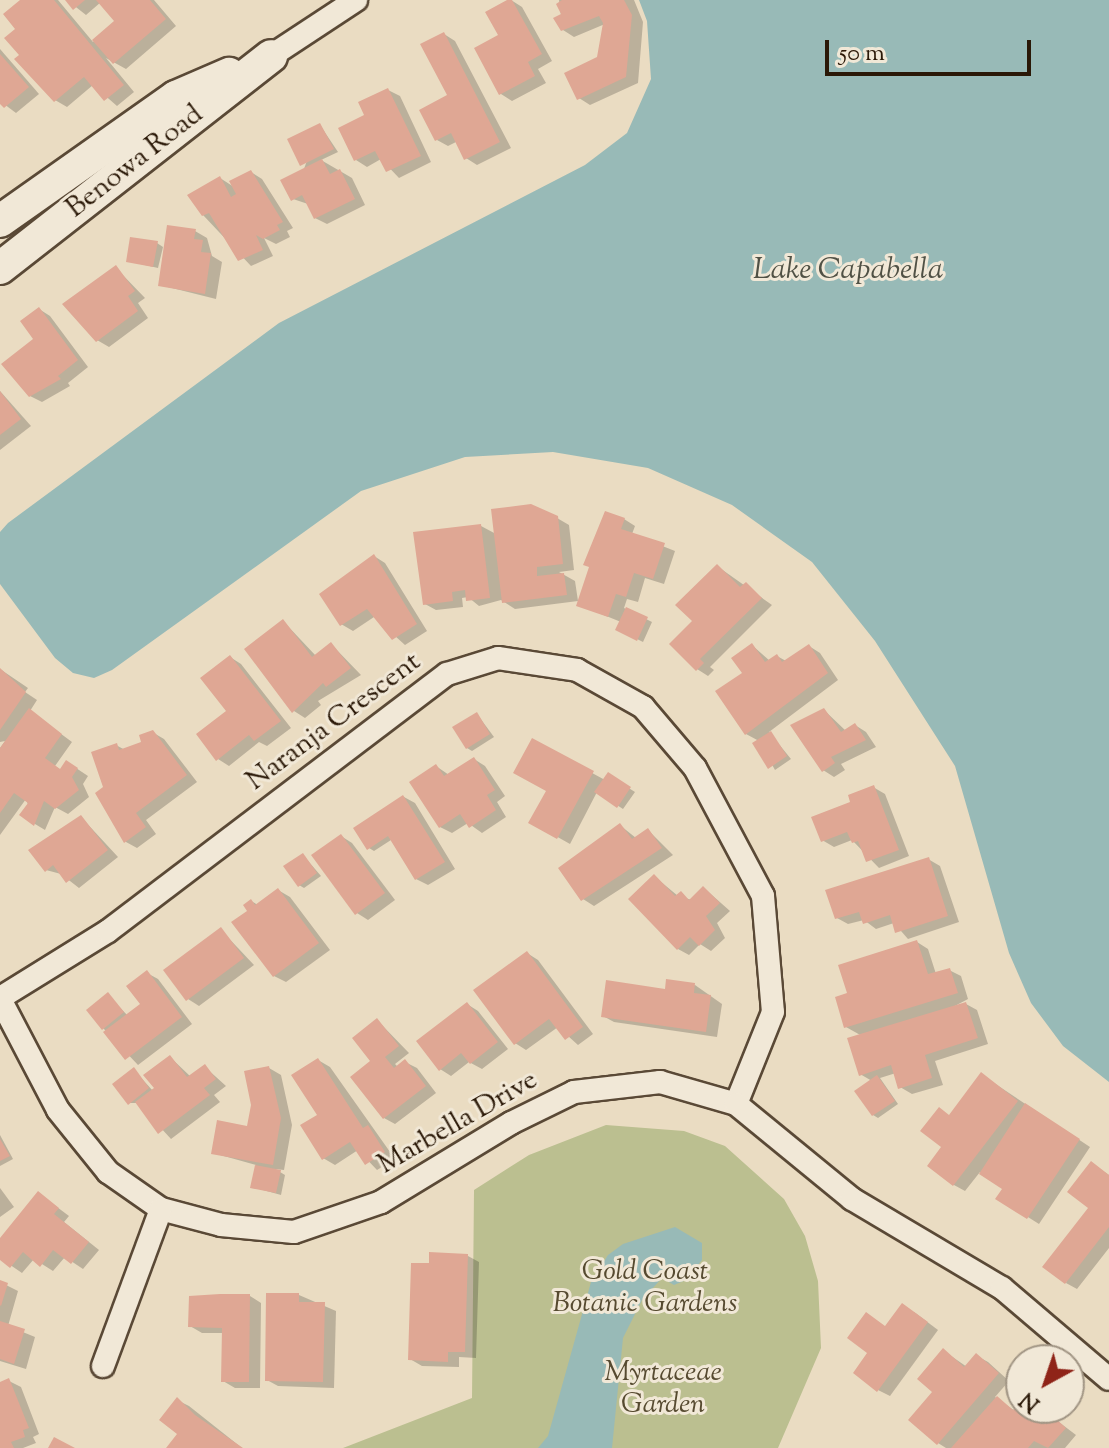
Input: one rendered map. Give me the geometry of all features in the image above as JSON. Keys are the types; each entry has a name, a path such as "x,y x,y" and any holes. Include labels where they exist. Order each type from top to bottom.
{"street":[{"name":"Benowa Road","path":"0,268 271,56 356,0"},
{"name":"Benowa Road","path":"0,221 176,97 271,56"},
{"name":"Naranja Crescent","path":"0,999 108,931 447,674 498,658 577,670 643,707 695,768 763,896 773,1012 736,1104"},
{"name":"Marbella Drive","path":"0,999 58,1110 108,1172 161,1209 221,1225 294,1232 381,1202 511,1123 574,1092 660,1082 736,1104 852,1199 1002,1288 1109,1379"},
{"path":"103,1366 161,1209"}],"green space":[{"name":"Gold Coast Botanic Gardens","path":"606,1125 684,1131 725,1146 784,1199 805,1236 818,1281 821,1348 778,1448 343,1448 472,1398 474,1190 529,1155"}],"water":[{"name":"Lake Capabella","path":"639,0 1109,0 1109,1082 1063,1046 1031,1003 1009,953 955,766 875,641 812,562 732,505 648,468 553,452 465,457 361,491 112,670 94,678 73,673 55,658 0,584 0,532 8,523 279,323 585,165 627,133 651,79 647,21"},
{"path":"675,1227 702,1243 702,1260 686,1280 674,1285 662,1278 642,1300 623,1338 612,1448 538,1448 548,1436 591,1282 608,1255 623,1244"}],"building":[{"path":"20,0 54,0 124,85 104,101 84,77 54,102 14,59 19,55 4,38 15,29 3,14"},
{"path":"65,0 85,0 73,10"},
{"path":"96,0 150,0 166,19 113,64 92,40 114,21"},
{"path":"512,0 542,54 528,62 535,76 499,95 474,48 498,35 485,12"},
{"path":"562,0 624,0 632,15 626,77 577,100 564,73 597,57 603,23 599,16 561,31 553,18 561,14 556,4"},
{"path":"444,32 500,142 464,160 451,133 435,141 419,110 447,95 420,44"},
{"path":"0,54 29,87 4,108 0,104"},
{"path":"388,88 421,156 386,172 375,151 354,161 338,128 364,115 358,102"},
{"path":"320,123 334,149 300,166 287,139"},
{"path":"322,159 330,174 340,169 355,199 314,219 302,195 291,201 280,180"},
{"path":"251,170 283,222 277,225 280,230 263,239 256,235 263,250 238,261 209,213 202,216 187,195 220,176 231,197 236,194 229,181"},
{"path":"167,225 196,229 194,239 203,240 201,252 211,253 205,294 158,286"},
{"path":"130,237 158,241 153,267 126,262"},
{"path":"116,265 135,291 128,296 138,311 96,342 62,304"},
{"path":"39,307 78,360 58,376 61,379 29,397 1,364 33,339 20,321"},
{"path":"0,391 21,419 0,435"},
{"path":"531,504 558,516 563,564 537,567 537,576 564,573 567,595 502,603 491,509"},
{"path":"605,511 625,518 621,529 665,543 653,579 634,573 626,597 616,594 608,617 576,606 589,567 583,565"},
{"path":"481,524 490,598 466,601 465,590 452,592 453,601 423,605 413,532"},
{"path":"374,554 417,624 392,640 367,609 340,626 319,594"},
{"path":"717,564 740,587 746,582 762,598 700,659 704,663 696,671 669,644 692,621 675,605"},
{"path":"626,607 648,617 637,641 615,630"},
{"path":"283,619 312,657 331,642 351,668 326,687 323,683 292,713 244,649"},
{"path":"752,643 765,662 777,654 782,662 809,644 828,673 745,735 715,691 742,673 731,658"},
{"path":"230,655 281,721 254,741 249,735 216,761 196,734 226,711 200,678"},
{"path":"0,668 26,692 0,730"},
{"path":"29,708 62,734 45,758 60,769 66,760 78,768 72,777 79,790 55,809 44,801 34,826 19,815 28,803 14,793 0,813 0,748"},
{"path":"824,708 841,732 855,723 866,740 831,757 835,763 822,772 790,725"},
{"path":"477,712 490,734 466,749 452,727"},
{"path":"153,730 187,775 136,813 146,827 124,843 95,793 103,787 91,752 117,743 119,750 141,742 139,735"},
{"path":"771,731 787,756 768,769 752,743"},
{"path":"532,738 594,771 557,839 528,823 546,791 513,773"},
{"path":"474,757 495,790 487,795 496,810 469,828 460,814 439,828 409,782 436,764 444,776"},
{"path":"608,772 631,787 617,808 594,792"},
{"path":"874,785 899,850 866,862 858,841 852,843 847,832 821,842 811,817 850,802 848,795"},
{"path":"403,795 445,862 415,880 388,836 367,850 353,828"},
{"path":"81,815 108,850 66,883 53,865 45,872 28,850"},
{"path":"620,823 632,839 648,828 662,848 581,901 558,868"},
{"path":"341,834 385,893 355,915 311,855"},
{"path":"303,853 317,873 298,887 283,866"},
{"path":"929,857 948,916 895,933 890,915 863,924 859,912 835,919 825,890"},
{"path":"654,874 675,896 681,891 689,900 703,886 720,903 706,916 715,930 699,946 690,937 677,950 628,899"},
{"path":"278,888 319,943 273,977 231,922 247,911 243,905 251,899 255,905"},
{"path":"221,927 244,958 186,1001 163,970"},
{"path":"917,940 928,974 950,968 958,993 844,1028 835,997 847,993 838,965"},
{"path":"527,951 583,1027 565,1040 549,1019 514,1045 473,990"},
{"path":"147,970 182,1017 125,1060 103,1032 140,1004 126,986"},
{"path":"666,979 695,983 694,993 711,995 706,1032 601,1017 606,980 665,989"},
{"path":"108,992 124,1012 102,1030 86,1010"},
{"path":"467,1002 498,1042 470,1064 461,1053 439,1071 416,1041"},
{"path":"966,1002 978,1038 925,1055 932,1078 898,1089 891,1065 859,1076 847,1038"},
{"path":"377,1018 399,1046 385,1057 394,1068 405,1059 426,1086 383,1119 350,1077 370,1061 352,1038"},
{"path":"170,1055 187,1077 205,1064 216,1079 204,1088 210,1095 158,1134 135,1102 154,1088 143,1075"},
{"path":"318,1058 363,1128 368,1125 385,1152 365,1165 350,1142 322,1160 300,1125 317,1115 291,1075"},
{"path":"269,1066 281,1118 273,1165 211,1154 217,1120 247,1126 251,1105 244,1071"},
{"path":"134,1067 149,1088 128,1105 112,1084"},
{"path":"981,1072 1018,1101 953,1186 927,1166 941,1147 920,1131 939,1107 949,1115"},
{"path":"877,1075 895,1101 872,1116 854,1091"},
{"path":"1025,1103 1080,1139 1027,1219 995,1199 1002,1189 979,1174"},
{"path":"0,1139 10,1156 0,1161"},
{"path":"1091,1161 1109,1175 1109,1227 1065,1284 1042,1267 1088,1208 1067,1192"},
{"path":"255,1165 281,1170 276,1193 250,1188"},
{"path":"38,1191 59,1208 54,1214 89,1242 71,1264 53,1250 40,1267 23,1252 10,1268 0,1260 0,1238"},
{"path":"429,1252 468,1254 465,1352 448,1352 448,1362 408,1360 411,1263 429,1263"},
{"path":"0,1280 8,1283 1,1306 0,1305"},
{"path":"266,1293 299,1293 299,1302 325,1302 323,1382 265,1381"},
{"path":"250,1294 249,1382 221,1382 222,1328 188,1327 189,1296"},
{"path":"902,1303 928,1322 877,1392 853,1373 867,1353 847,1338 866,1312 885,1326"},
{"path":"0,1321 25,1329 14,1364 0,1359"},
{"path":"943,1348 964,1367 976,1353 999,1373 937,1445 908,1420 932,1392 917,1379"},
{"path":"9,1378 29,1428 23,1430 25,1437 11,1442 14,1448 0,1448 0,1382"},
{"path":"997,1396 1005,1403 1005,1424 1062,1424 1066,1428 1048,1448 1034,1441 1028,1448 951,1448"},
{"path":"177,1397 195,1415 243,1448 166,1448 177,1434 159,1420"},
{"path":"54,1437 75,1448 48,1448"}],"park label":[{"name":"Myrtaceae Garden","path":"663,1389"}]}
